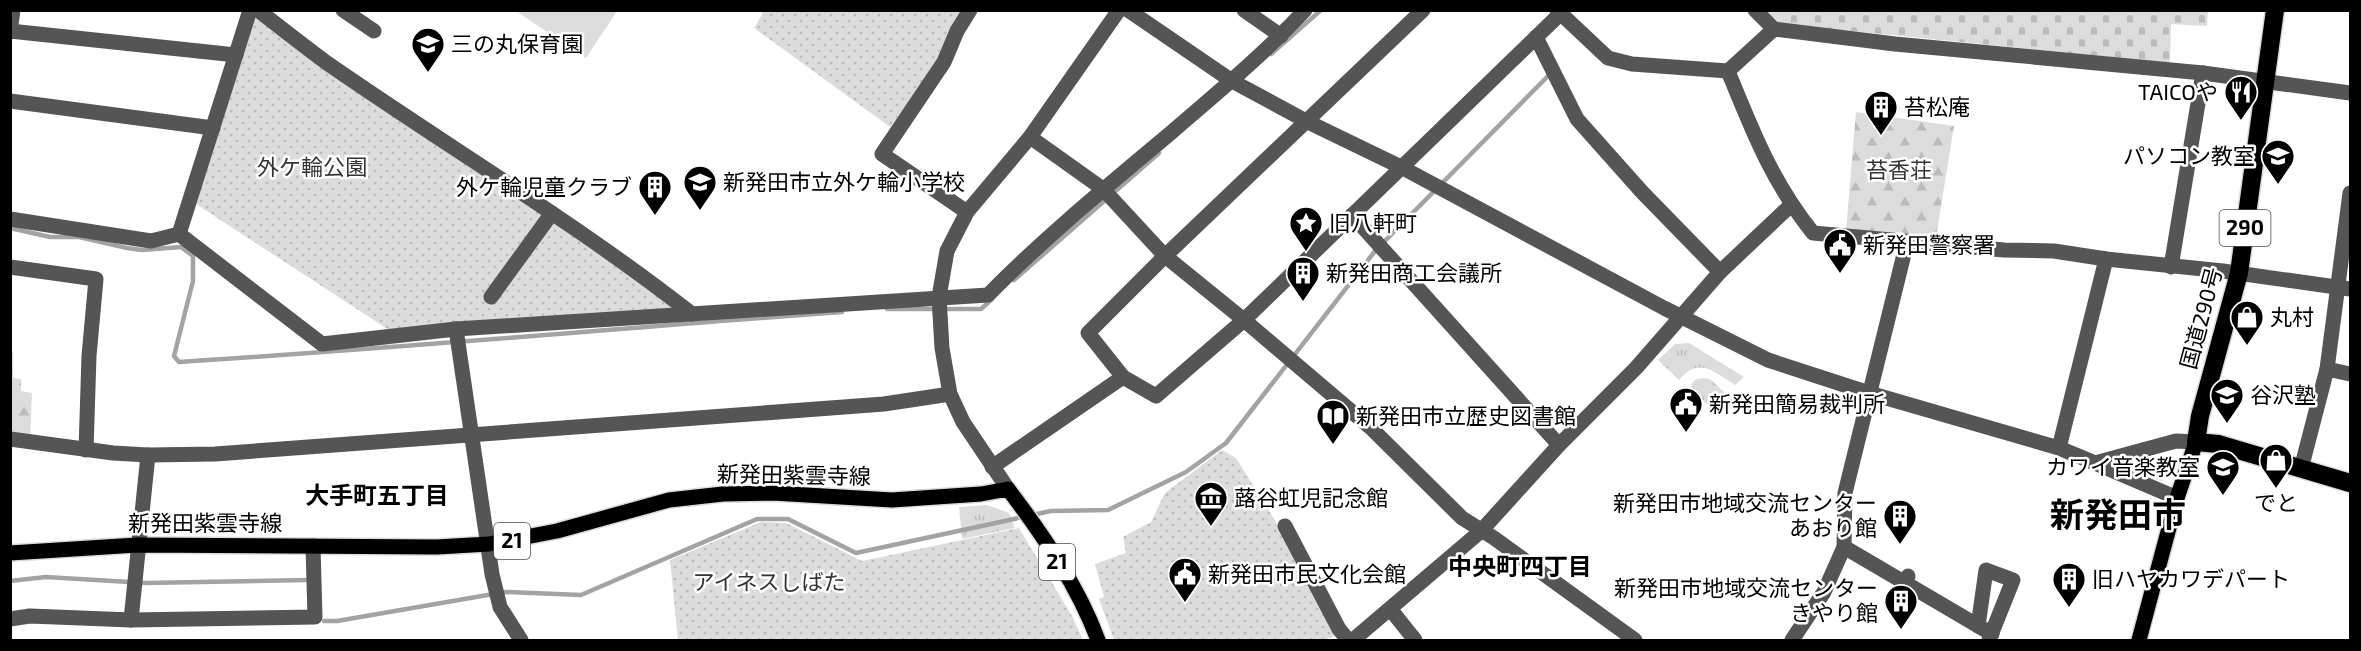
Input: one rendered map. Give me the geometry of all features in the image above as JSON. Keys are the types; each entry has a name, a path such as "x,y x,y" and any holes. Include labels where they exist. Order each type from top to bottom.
{"highway":[{"name":"国道290号","path":"2196,442 2200,416 2239,273 2275,10"},
{"path":"2196,442 2218,444 2350,483"}],"main road":[{"path":"2139,640 2177,498 2196,442"},
{"name":"新発田紫雲寺線","path":"10,554 137,545 437,547 489,544 557,531 669,500 723,494 892,500 981,494 1008,489"},
{"name":"21","path":"1008,489 1027,514 1073,587 1088,613 1098,640"}],"street":[{"path":"13,10 11,31 236,55"},
{"path":"179,234 250,10"},
{"path":"258,10 326,62 552,213 692,314"},
{"path":"343,10 374,31"},
{"path":"967,212 882,154 944,62 957,31 970,10"},
{"path":"1008,489 963,422 950,394 942,348 939,297 947,251 967,212 1030,137 1119,10"},
{"path":"1128,10 1232,81 1308,122 1401,167 1681,317 1768,360 1869,393 2059,448 2177,498"},
{"path":"1244,10 1281,36"},
{"path":"179,234 322,344 456,329 988,295 1028,255 1103,189 1232,81 1281,36 1305,10"},
{"path":"1423,10 1165,256 1088,333 1123,377 1156,396 1244,320 1536,37 1558,12 1608,58 1632,64 1728,71 1774,29"},
{"path":"1755,10 1774,29 1917,46 2203,73 2350,93"},
{"path":"1536,37 1577,119 1642,192 1720,272"},
{"path":"1728,71 1758,145 1791,205 1813,233 2004,250 2054,251 2344,288"},
{"path":"2171,267 2203,73"},
{"path":"10,101 213,128"},
{"path":"1030,137 1103,189 1165,256 1371,428 1462,518 1494,538 1635,640"},
{"path":"2301,468 2327,369 2344,288 2350,193"},
{"path":"1353,640 1481,531 1559,445 1636,368 1720,272 1791,205"},
{"path":"491,297 552,213"},
{"path":"1353,215 1559,445"},
{"path":"10,219 152,241 179,234"},
{"path":"1792,640 1824,592 1844,547 1845,493 1907,242"},
{"path":"2059,448 2106,259"},
{"path":"10,267 96,279 89,356 86,450"},
{"path":"456,329 492,574 500,607 521,640"},
{"path":"2327,369 2350,374"},
{"path":"992,467 1123,377"},
{"path":"10,439 86,450 148,455 215,454 884,404 950,394"},
{"path":"2095,463 2176,441 2196,442"},
{"path":"131,620 148,455"},
{"path":"1285,526 1347,640"},
{"path":"10,619 30,616 131,620 315,617 313,546"},
{"path":"1844,547 1978,626 1990,637 2013,580 1986,570 1978,626"},
{"path":"1896,600 1909,575"},
{"path":"1391,610 1414,640"}],"green space":[{"path":"516,11 617,11 586,58"},
{"path":"760,11 964,11 942,58 890,127 754,28 763,13"},
{"path":"1766,11 2208,11 2207,26 2171,24 2170,63 1781,24"},
{"name":"外ケ輪公園","path":"257,13 670,304 671,308 389,330 196,204"},
{"name":"苔香荘","path":"1856,112 1954,126 1936,237 1846,231"},
{"path":"1689,343 1744,377 1735,385 1713,371 1700,368 1686,373 1679,380 1658,360 1675,344"},
{"path":"11,352 13,352 13,378 21,379 21,391 32,393 30,442 11,439"},
{"path":"1710,379 1726,394 1712,409 1692,389 1691,385 1695,380"},
{"path":"1222,450 1236,458 1279,527 1336,636 1322,640 1114,640 1099,599 1104,597 1095,564 1126,553 1123,537 1151,522 1165,493"},
{"path":"2170,456 2163,481 2146,477 2127,468"},
{"path":"987,505 1009,513 1015,528 962,539 959,507"},
{"name":"アイネスしばた","path":"761,522 786,523 862,561 1019,528 1072,616 1083,640 678,640 670,560"}],"waterway":[{"path":"1271,54 1321,10"},
{"path":"1032,515 1051,511 1108,510 1186,472 1226,443 1375,251 1548,76"},
{"path":"1014,280 1159,153"},
{"path":"10,228 50,237 79,237 142,250 181,247 193,256 193,281 174,356 179,362 842,312"},
{"path":"887,309 981,309 992,299"},
{"path":"324,621 337,621 505,592 581,595 757,519 788,519 856,553 1023,517"},
{"path":"10,581 46,577 146,583 308,580"}],"place":[{"name":"三の丸保育園","path":"428,73"},
{"name":"TAICOや","path":"2241,121"},
{"name":"苔松庵","path":"1881,136"},
{"name":"パソコン教室","path":"2278,185"},
{"name":"新発田市立外ケ輪小学校","path":"700,211"},
{"name":"外ケ輪児童クラブ","path":"655,216"},
{"name":"旧八軒町","path":"1306,252"},
{"name":"新発田警察署","path":"1840,274"},
{"name":"新発田商工会議所","path":"1303,302"},
{"name":"丸村","path":"2247,346"},
{"name":"谷沢塾","path":"2227,424"},
{"name":"新発田簡易裁判所","path":"1686,433"},
{"name":"新発田市立歴史図書館","path":"1333,445"},
{"name":"でと","path":"2276,489"},
{"name":"カワイ音楽教室","path":"2223,496"},
{"name":"蕗谷虹児記念館","path":"1211,527"},
{"name":"新発田市地域交流センター あおり館","path":"1900,545"},
{"name":"新発田市民文化会館","path":"1185,603"},
{"name":"旧ハヤカワデパート","path":"2069,608"},
{"name":"新発田市地域交流センター きやり館","path":"1901,630"}],"district":[{"name":"大手町五丁目","path":"377,496"},
{"name":"新発田市","path":"2118,515"},
{"name":"中央町四丁目","path":"1520,567"}]}
